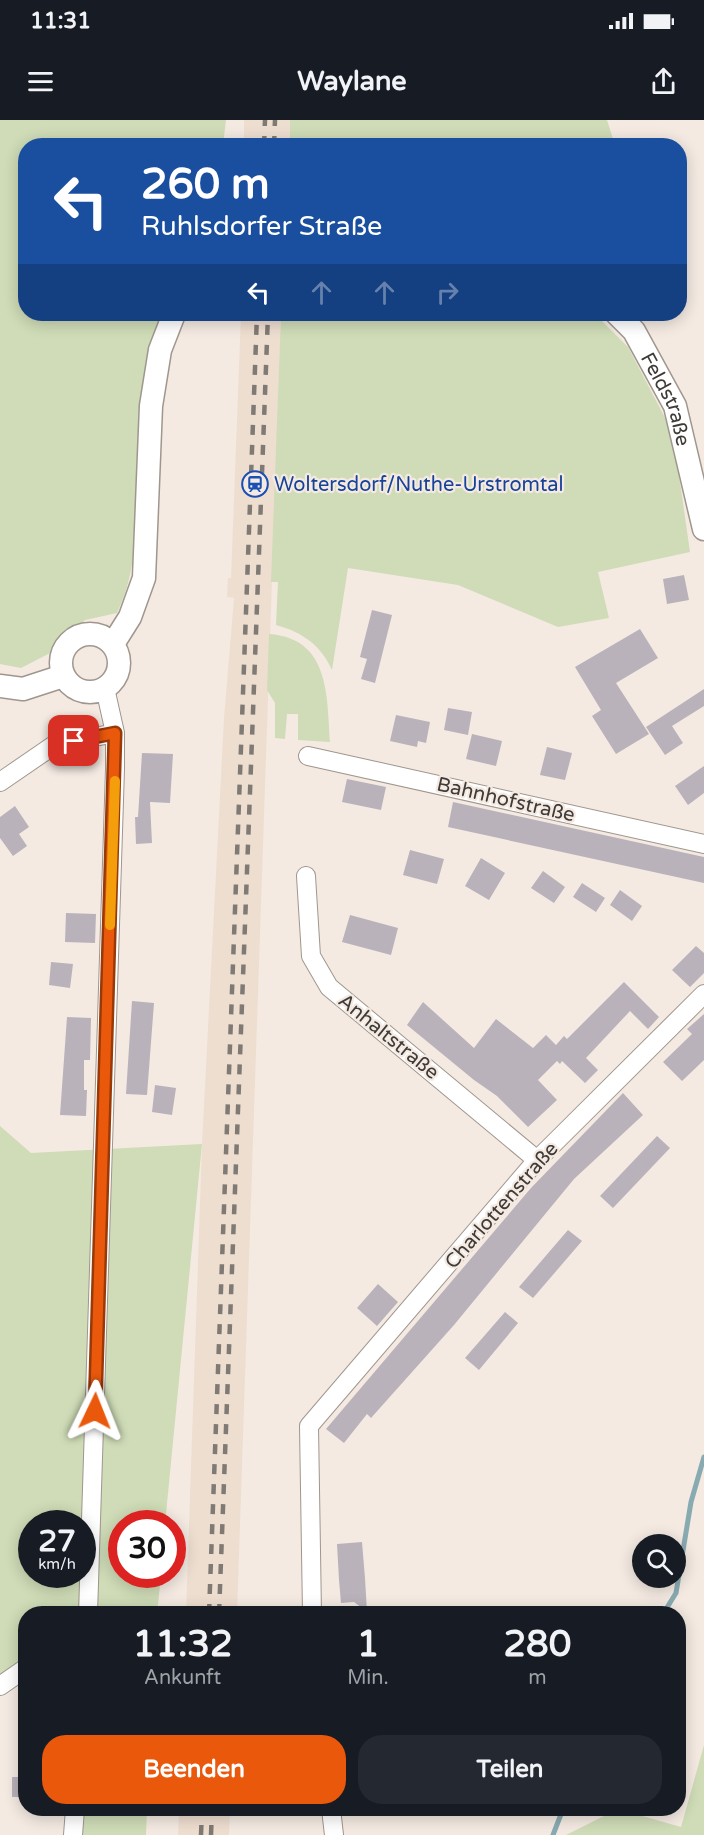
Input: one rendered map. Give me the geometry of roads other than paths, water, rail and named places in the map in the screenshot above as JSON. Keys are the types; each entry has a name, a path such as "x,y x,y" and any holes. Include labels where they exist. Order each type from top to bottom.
{"street":[{"path":"112,644 130,617 144,578 151,406 160,350 171,321"},
{"name":"Feldstraße","path":"624,321 634,331 675,406 704,530"},
{"path":"88,633 106,638 112,644 119,663 112,682 105,688 86,692 76,689 63,676 61,656 71,640 88,633"},
{"path":"0,686 23,689 63,676"},
{"path":"86,1606 115,733 105,688"},
{"path":"0,782 54,745 115,733"},
{"name":"Bahnhofstraße","path":"308,756 704,844"},
{"name":"Anhaltstraße","path":"306,876 311,956 329,987 537,1161"},
{"name":"Charlottenstraße","path":"312,1606 309,1426 537,1161 704,994"},
{"path":"0,1686 18,1674"},
{"path":"73,1835 74,1816"},
{"path":"332,1816 334,1835"}],"waterway":[{"path":"668,1606 676,1593 691,1502 704,1457"},
{"path":"553,1835 560,1816"}],"railway":[{"path":"264,138 265,120"},
{"path":"274,138 275,120"},
{"path":"209,1606 257,321"},
{"path":"219,1606 268,321"},
{"path":"201,1835 202,1816"},
{"path":"211,1835 212,1816"}],"place":[{"name":"Woltersdorf/Nuthe-Urstromtal","path":"255,484"}]}
